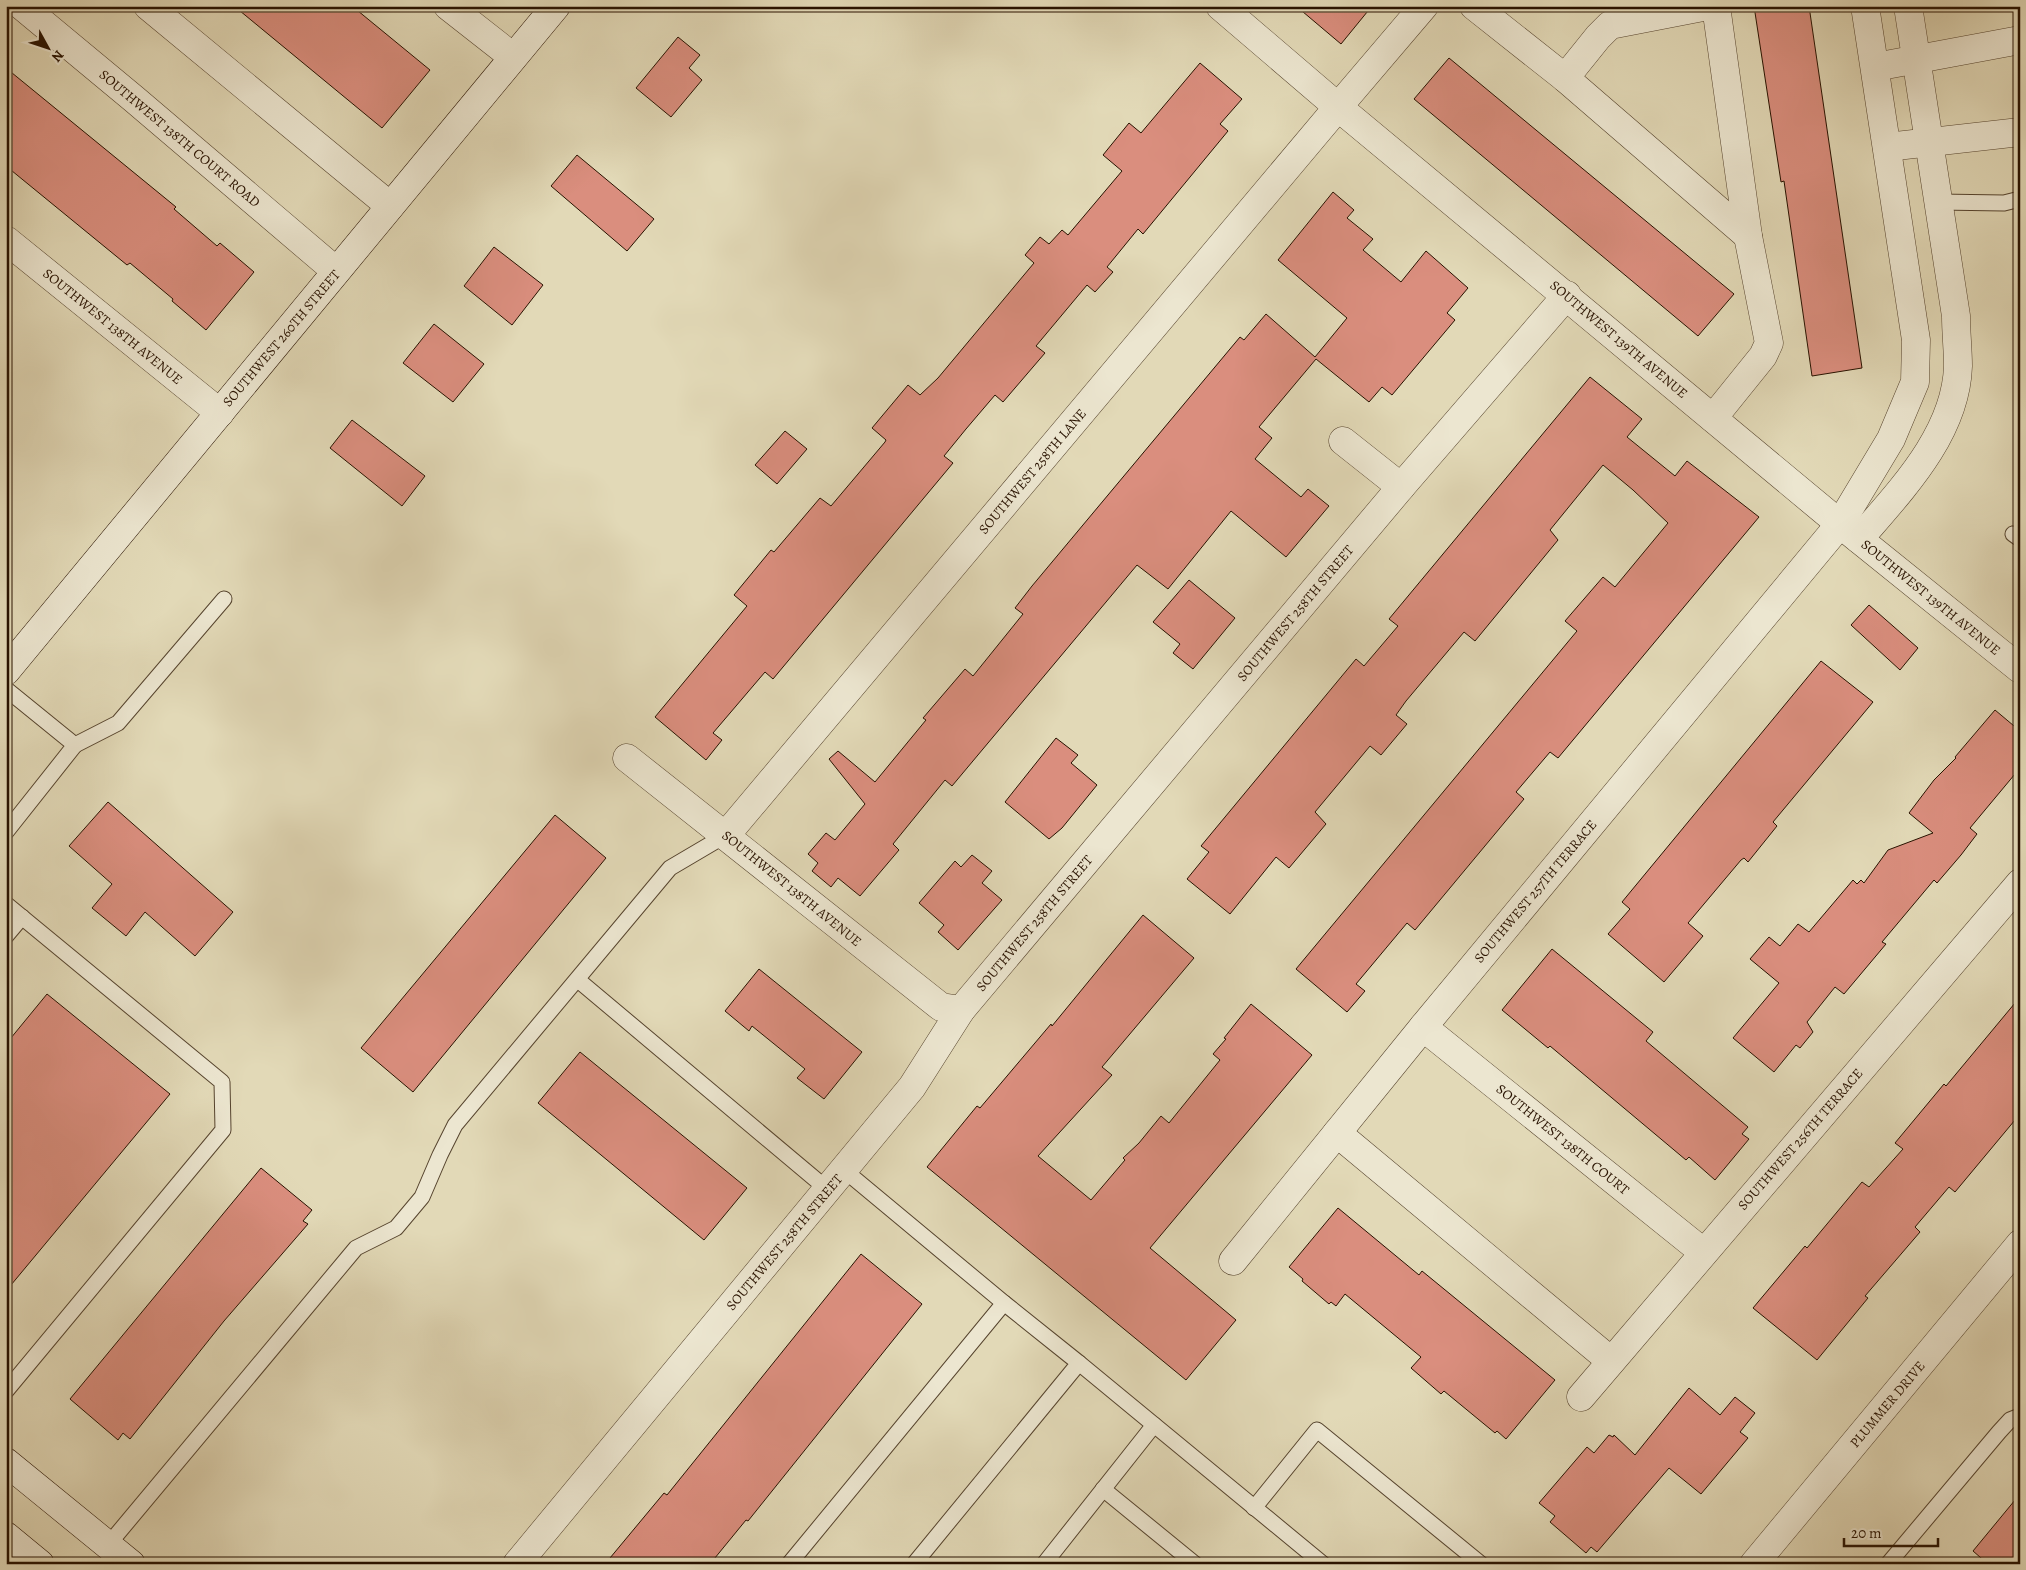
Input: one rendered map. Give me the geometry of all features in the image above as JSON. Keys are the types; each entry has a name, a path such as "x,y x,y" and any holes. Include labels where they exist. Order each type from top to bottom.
{"street":[{"name":"SOUTHWEST 138TH COURT ROAD","path":"22,6 336,271"},
{"path":"148,6 390,206"},
{"path":"448,6 513,57"},
{"name":"SOUTHWEST 260TH STREET","path":"6,671 556,6"},
{"name":"SOUTHWEST 139TH AVENUE","path":"1220,6 1338,107 2020,670"},
{"name":"SOUTHWEST 258TH LANE","path":"726,835 1424,6"},
{"path":"1474,6 1565,78 1748,236"},
{"path":"1565,78 1610,25 1708,6"},
{"path":"1713,418 1763,356 1769,343 1748,236 1716,6"},
{"path":"1850,531 1915,382 1916,340 1866,6"},
{"path":"1850,531 1914,475 1936,439 1952,400 1958,367 1956,316 1908,6"},
{"path":"1875,66 2020,40"},
{"path":"1887,147 2020,132"},
{"name":"SOUTHWEST 138TH AVENUE","path":"6,240 220,413"},
{"name":"SOUTHWEST 258TH STREET","path":"517,1564 912,1087 960,1010 1401,487 1566,295"},
{"path":"1343,441 1401,487"},
{"name":"SOUTHWEST 257TH TERRACE","path":"1233,1261 1424,1027 1850,531"},
{"name":"SOUTHWEST 138TH AVENUE","path":"627,758 941,1007 960,1010"},
{"name":"SOUTHWEST 256TH TERRACE","path":"1581,1397 2020,883"},
{"name":"SOUTHWEST 138TH COURT","path":"1424,1027 1703,1252"},
{"path":"1337,1133 1611,1361"},
{"name":"PLUMMER DRIVE","path":"1754,1564 2020,1244"},
{"path":"6,1462 131,1564"},
{"path":"6,1536 40,1564"}],"lane":[{"path":"1938,202 2004,203 2020,199"},
{"path":"6,832 75,745 118,723 224,599"},
{"path":"6,689 75,745"},
{"path":"108,1545 356,1248 396,1228 417,1204 455,1125 670,868 726,835"},
{"path":"6,904 222,1082 223,1130 6,1391"},
{"path":"6,936 22,917"},
{"path":"578,980 836,1180 1004,1303 1323,1564"},
{"path":"789,1564 1004,1303"},
{"path":"914,1564 1079,1363"},
{"path":"1888,1564 1999,1432 2010,1420 2020,1416"},
{"path":"1048,1561 1154,1425"},
{"path":"1254,1508 1317,1430 1481,1564"},
{"path":"1103,1489 1195,1564"}],"building":[{"path":"234,6 352,6 430,70 382,128"},
{"path":"1296,6 1372,6 1341,44"},
{"path":"1754,6 1809,6 1862,368 1812,376 1784,181 1781,182"},
{"path":"678,37 700,55 689,68 702,80 671,117 636,88"},
{"path":"1449,58 1734,294 1698,336 1414,99"},
{"path":"1200,63 1242,99 1220,124 1228,131 1143,234 1138,229 1107,267 1113,272 1095,292 1087,285 1036,346 1045,353 1003,402 995,395 966,429 944,456 953,463 773,679 765,672 713,733 722,740 706,760 655,717 747,606 734,595 771,550 774,552 820,498 831,506 885,442 886,440 872,428 908,385 920,395 938,378 1034,263 1025,255 1040,237 1049,244 1062,230 1068,235 1122,171 1103,155 1129,123 1141,133"},
{"path":"6,68 176,207 174,209 217,246 220,243 254,272 206,330 130,263 127,265 6,166"},
{"path":"577,155 654,219 627,251 551,186"},
{"path":"1333,192 1354,210 1347,218 1373,239 1363,250 1401,282 1426,251 1468,288 1447,313 1455,320 1392,395 1382,387 1369,402 1316,359 1259,427 1272,438 1255,459 1301,497 1308,489 1329,506 1286,557 1231,511 1168,589 1137,565 952,786 945,780 893,844 899,850 860,896 838,878 831,887 812,871 818,863 808,854 826,833 835,840 865,804 829,759 838,751 875,782 926,720 923,718 965,669 973,676 1023,614 1015,608 1032,586 1240,337 1244,340 1266,314 1315,357 1347,318 1278,260"},
{"path":"494,247 543,285 512,325 464,286"},
{"path":"434,324 484,364 453,402 403,363"},
{"path":"1590,377 1642,419 1627,437 1675,476 1687,461 1759,517 1558,758 1550,752 1516,792 1524,799 1415,930 1407,923 1356,984 1365,991 1347,1012 1296,969 1577,631 1565,621 1603,577 1615,587 1668,523 1603,465 1550,530 1558,540 1475,641 1464,632 1406,701 1396,715 1407,724 1381,755 1370,746 1315,812 1326,824 1289,868 1276,857 1230,914 1187,879 1209,852 1201,846 1356,659 1364,666 1398,626 1389,619"},
{"path":"352,420 425,476 402,506 330,448"},
{"path":"785,431 807,449 777,484 755,465"},
{"path":"1189,580 1235,618 1193,669 1173,653 1180,644 1153,622"},
{"path":"1869,605 1918,648 1900,670 1851,625"},
{"path":"1821,661 1873,702 1773,822 1777,826 1748,862 1744,858 1741,860 1688,923 1703,936 1664,982 1608,934 1630,909 1622,902"},
{"path":"1995,710 2020,731 2020,768 1970,828 1977,834 1961,855 1937,883 1934,880 1882,942 1886,944 1844,994 1835,987 1807,1022 1813,1032 1800,1048 1796,1045 1774,1072 1733,1038 1779,983 1750,959 1769,937 1780,946 1798,924 1809,932 1853,880 1857,884 1861,880 1864,883 1888,850 1933,833 1909,813 1934,780 1956,758"},
{"path":"1056,738 1078,755 1071,763 1097,785 1062,828 1049,839 1005,802"},
{"path":"108,802 233,912 195,956 145,912 126,936 92,908 112,884 69,846"},
{"path":"555,815 606,858 413,1092 361,1048"},
{"path":"972,855 992,871 982,883 1002,900 958,950 938,932 944,925 919,903 955,861 961,867"},
{"path":"1143,915 1194,958 1102,1067 1112,1075 1038,1156 1091,1200 1125,1160 1123,1158 1139,1143 1161,1116 1169,1123 1220,1060 1213,1054 1251,1004 1312,1055 1150,1248 1236,1320 1186,1380 927,1167 977,1106 980,1108 1051,1024 1052,1026"},
{"path":"1552,949 1653,1032 1646,1041 1748,1127 1742,1134 1749,1139 1715,1180 1689,1157 1686,1160 1550,1046 1548,1048 1502,1010"},
{"path":"759,969 862,1052 824,1099 797,1078 805,1069 752,1026 749,1031 725,1011"},
{"path":"47,994 170,1094 6,1291 6,1044"},
{"path":"2020,997 2020,1114 1955,1192 1949,1187 1915,1227 1920,1232 1865,1296 1868,1298 1817,1360 1753,1308 1805,1246 1807,1248 1862,1182 1869,1187 1903,1149 1895,1143 1944,1084 1946,1086"},
{"path":"580,1052 747,1188 704,1240 538,1103"},
{"path":"261,1168 312,1210 303,1221 308,1224 224,1321 130,1439 123,1433 118,1440 70,1399"},
{"path":"1338,1208 1419,1275 1422,1271 1555,1380 1506,1439 1497,1431 1495,1433 1444,1391 1441,1394 1411,1368 1421,1357 1345,1294 1336,1306 1331,1302 1329,1304 1289,1267"},
{"path":"861,1254 922,1304 748,1521 746,1520 710,1564 605,1564 664,1493 667,1495"},
{"path":"1689,1388 1720,1415 1735,1397 1755,1413 1740,1432 1748,1438 1701,1494 1669,1468 1597,1552 1591,1547 1586,1553 1550,1522 1555,1516 1539,1503 1587,1447 1594,1453 1609,1435 1613,1437 1614,1435 1635,1455"},
{"path":"2020,1494 2020,1564 1988,1564 1973,1551"}]}
